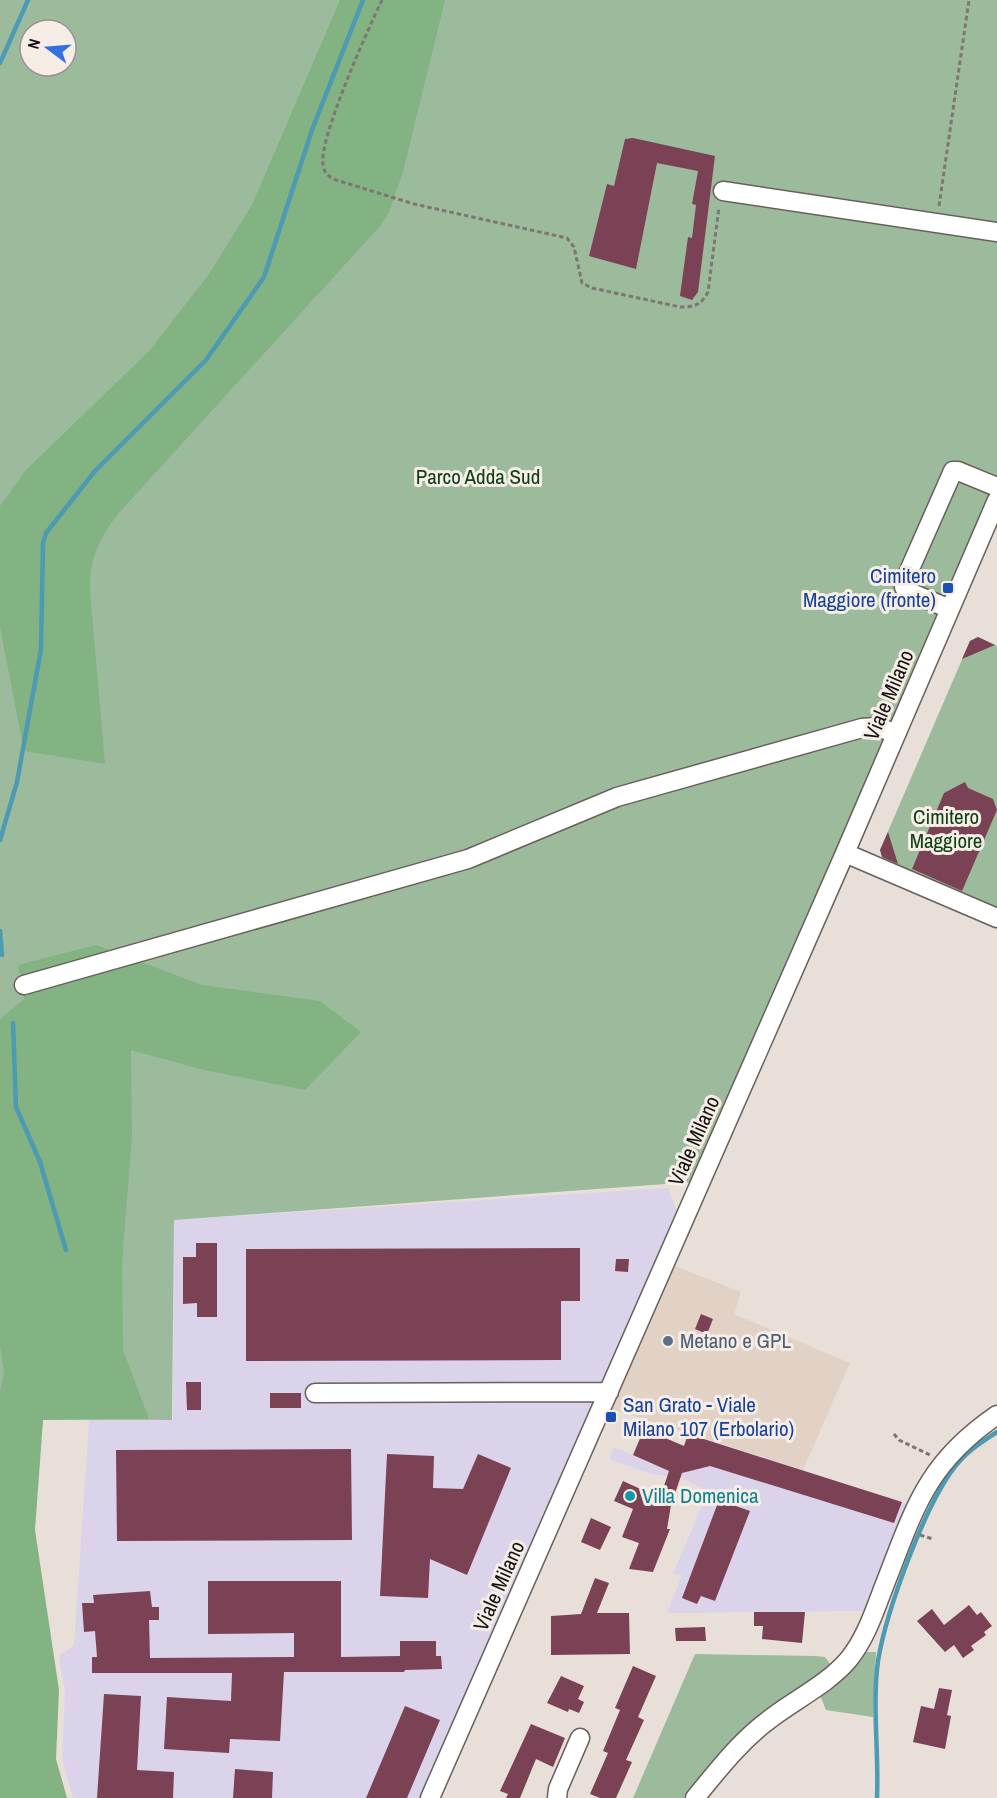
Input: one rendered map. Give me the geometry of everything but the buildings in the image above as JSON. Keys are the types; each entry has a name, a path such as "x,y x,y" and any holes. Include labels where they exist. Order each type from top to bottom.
{"street":[{"path":"723,191 997,232"},
{"path":"950,609 908,591 904,587 905,580 953,471 997,487"},
{"name":"Viale Milano","path":"430,1798 845,853 997,500"},
{"path":"24,985 468,859 617,797 862,728 874,727 897,733"},
{"path":"845,853 997,918"},
{"path":"315,1393 609,1392"},
{"path":"695,1798 745,1740 776,1714 829,1678 850,1658 873,1616 918,1500 941,1464 957,1445 997,1415"},
{"path":"558,1798 558,1789 580,1738"}],"path":[{"path":"382,0 346,83 323,151 322,163 325,174 333,179 414,204 567,238 574,247 582,283 592,288 694,308 704,301 708,292 723,191"},
{"path":"936,223 969,0"},
{"path":"894,1434 941,1464"},
{"path":"923,1536 933,1539"}],"shaded area":[{"path":"668,1188 686,1234 427,1798 73,1798 62,1758 65,1692 59,1656 74,1645 89,1420 173,1420 174,1220"},
{"path":"665,1262 741,1292 734,1314 850,1363 803,1470 602,1406"},
{"path":"699,1437 915,1507 873,1611 667,1613 682,1575 673,1574 708,1491 683,1479 648,1473 609,1459 614,1447 655,1464 689,1471"}],"green space":[{"name":"Parco Adda Sud","path":"0,0 997,0 997,478 693,1182 174,1220 172,1420 43,1419 0,1798"},
{"path":"340,0 445,0 403,172 389,212 381,225 118,514 105,532 93,559 90,591 105,764 24,751 0,627 0,506 26,470 150,350 209,274 252,205"},
{"name":"Cimitero Maggiore","path":"978,637 997,646 997,909 883,858 880,850 970,641"},
{"path":"96,945 202,985 320,1001 361,1032 305,1090 204,1070 131,1050 132,1135 122,1263 123,1350 149,1419 43,1420 35,1530 59,1690 56,1759 67,1798 0,1798 0,1391 4,1373 0,1345 0,1019 24,999 18,965"},
{"path":"864,1652 876,1652 873,1717 826,1710 819,1693"},
{"path":"695,1654 815,1656 825,1657 830,1664 828,1669 732,1745 684,1798 633,1798"}],"waterway":[{"path":"0,63 28,0"},
{"path":"0,840 17,782 41,649 43,543 46,533 95,471 206,360 264,277 312,130 363,0"},
{"path":"0,931 2,955"},
{"path":"13,1023 16,1107 40,1162 66,1250"},
{"path":"877,1798 876,1678 882,1640 898,1587 921,1529 946,1480 967,1454 997,1432"}],"place":[{"name":"Cimitero Maggiore (fronte)","path":"948,588"},
{"name":"Metano e GPL","path":"668,1341"},
{"name":"San Grato - Viale Milano 107 (Erbolario)","path":"611,1417"},
{"name":"Villa Domenica","path":"630,1496"}]}
